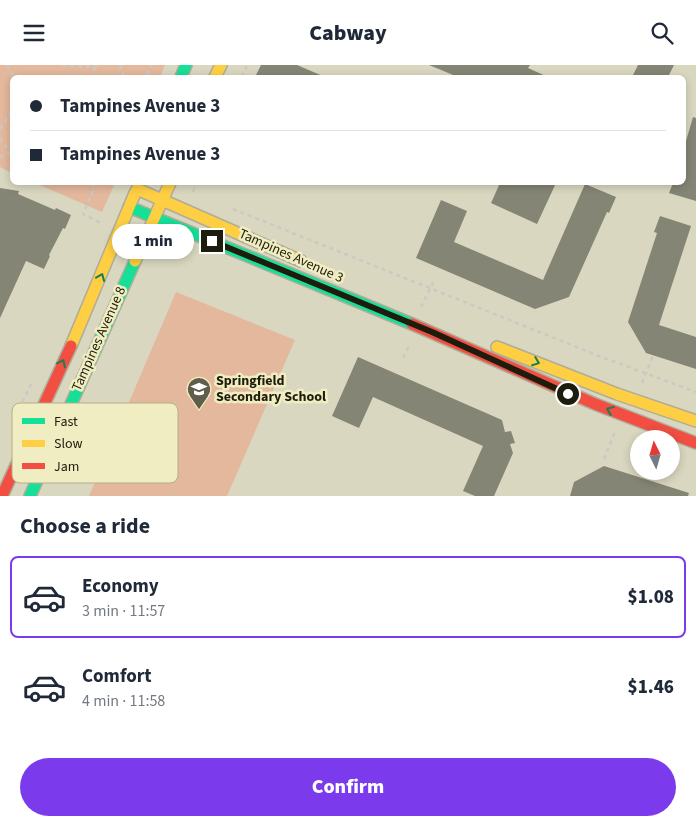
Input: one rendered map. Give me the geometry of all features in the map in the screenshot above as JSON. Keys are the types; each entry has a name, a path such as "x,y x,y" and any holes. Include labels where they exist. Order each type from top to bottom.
{"street":[{"name":"Tampines Avenue 8","path":"70,403 169,185"},
{"name":"Tampines Avenue 8","path":"45,403 82,322 138,186"},
{"name":"Tampines Avenue 3","path":"138,186 310,265"},
{"name":"Tampines Avenue 3","path":"129,207 353,299 568,394 696,443"},
{"path":"483,341 617,394 696,421"},
{"name":"Tampines Avenue 8","path":"2,496 12,474"},
{"name":"Tampines Avenue 8","path":"30,496 36,483"}],"path":[{"path":"62,65 73,67 102,65"},
{"path":"144,75 147,74 152,65"},
{"path":"94,66 96,75"},
{"path":"0,129 10,114"},
{"path":"0,138 10,153"},
{"path":"93,185 94,189 83,214 101,223"},
{"path":"193,193 196,185"},
{"path":"230,207 431,289 696,392"},
{"path":"418,313 436,279"},
{"path":"403,358 411,343 406,341"},
{"path":"646,374 653,356"},
{"path":"604,459 614,434"}],"shaded area":[{"path":"0,65 165,65 161,75 10,75 10,172 0,167"},
{"path":"40,185 114,185 102,212"},
{"path":"176,292 295,340 227,496 89,496 95,483 178,483 178,403 129,403"}],"building":[{"path":"261,65 297,65 320,75 256,75"},
{"path":"429,65 530,65 528,68 544,75 453,75"},
{"path":"638,65 674,65 669,75 633,75"},
{"path":"693,117 696,118 696,201 669,193 672,185 686,185 686,141"},
{"path":"499,185 555,185 537,224 491,203"},
{"path":"585,185 616,197 609,213 607,212 569,297 535,309 416,258 441,200 467,211 454,242 543,280"},
{"path":"0,188 19,191 18,194 71,215 49,255 44,269 26,261 0,318"},
{"path":"660,216 691,226 659,325 696,337 696,369 646,353 628,322 657,233 654,232"},
{"path":"358,357 502,420 505,432 511,431 515,443 510,444 513,453 494,496 475,496 463,491 483,446 373,397 359,428 332,416"},
{"path":"604,466 630,474 630,480 648,480 689,493 688,496 570,496 574,482"}],"traffic: fast":[{"path":"182,75 186,65"},
{"path":"129,207 412,324"},
{"path":"72,403 135,261"},
{"path":"30,496 36,483"}],"traffic: slow":[{"path":"216,75 221,65"},
{"path":"135,261 169,185"},
{"path":"137,189 301,261"},
{"path":"71,346 135,193"},
{"path":"497,347 617,394 696,421"}],"traffic: jam":[{"path":"412,324 595,404 696,443"},
{"path":"45,403 71,346"},
{"path":"2,496 12,474"}],"place":[{"name":"Springfield Secondary School","path":"199,410"}],"route":[{"path":"212,241 432,332 568,394"}]}
